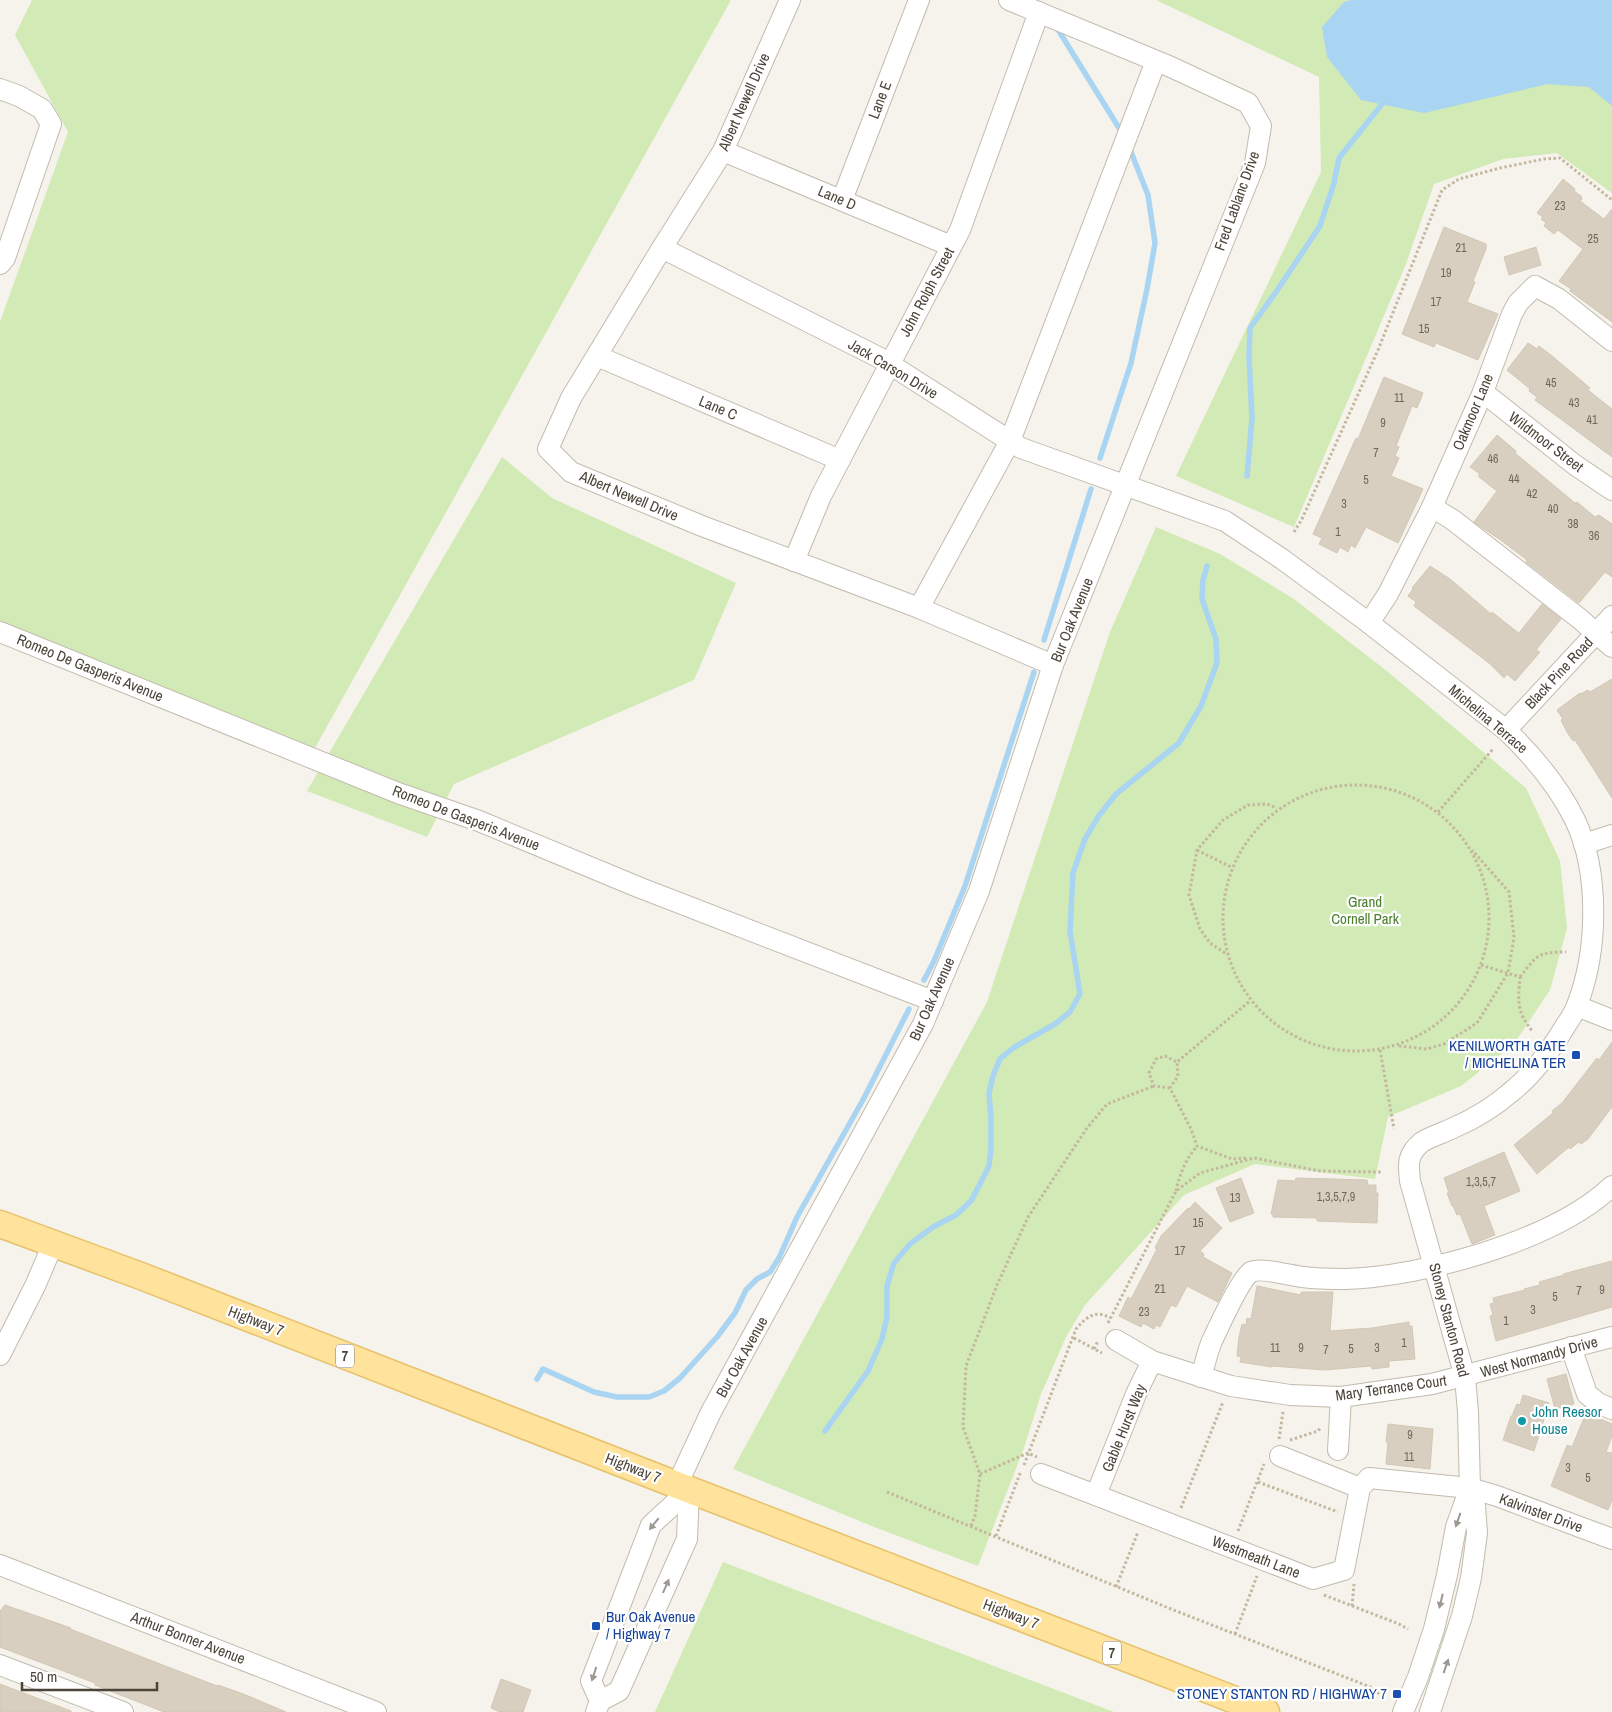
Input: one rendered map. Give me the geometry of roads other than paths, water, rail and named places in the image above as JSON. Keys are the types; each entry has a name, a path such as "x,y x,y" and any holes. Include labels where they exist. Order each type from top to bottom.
{"main road":[{"name":"Highway 7","path":"0,1224 142,1276 683,1488 1266,1712"}],"street":[{"name":"Albert Newell Drive","path":"790,0 723,151 571,398 548,449 571,472 702,526 919,608 1053,665"},
{"name":"Lane E","path":"842,200 919,0"},
{"name":"Fred Lablanc Drive","path":"1008,0 1156,61 1248,103 1262,126 1255,163 1125,486"},
{"name":"John Rolph Street","path":"794,561 821,496 960,230 1039,12"},
{"path":"919,608 1010,441 1156,61"},
{"path":"0,89 19,96 42,109 51,124 4,258 0,264"},
{"name":"Lane D","path":"723,151 952,246"},
{"name":"Jack Carson Drive","path":"662,248 890,364 1021,448 1125,486"},
{"name":"Oakmoor Lane","path":"1369,623 1388,594 1432,507 1483,392 1512,314 1518,304 1535,286 1559,299 1612,342"},
{"name":"Lane C","path":"597,356 840,460"},
{"name":"Wildmoor Street","path":"1483,392 1575,465 1612,490"},
{"name":"Michelina Terrace","path":"1125,486 1226,521 1282,559 1369,623 1506,730 1527,750 1556,786 1575,821 1584,844 1593,898 1590,953 1577,1006 1548,1052 1528,1077 1511,1092 1473,1118 1422,1142 1415,1147 1411,1156"},
{"name":"Bur Oak Avenue","path":"683,1488 686,1540 618,1691 598,1706 591,1681 651,1525 683,1488 711,1412 923,1024 933,1001 979,891 1053,665 1125,486"},
{"path":"1432,507 1453,520 1612,647"},
{"name":"Black Pine Road","path":"1506,730 1612,616"},
{"name":"Romeo De Gasperis Avenue","path":"0,632 389,789 479,821 638,887 933,1001"},
{"path":"1584,844 1612,835"},
{"path":"1577,1006 1612,1020"},
{"name":"Stoney Stanton Road","path":"1411,1156 1408,1164 1410,1182 1465,1376 1470,1488 1475,1506 1478,1533 1471,1578 1462,1616 1430,1712"},
{"path":"1201,1377 1212,1341 1241,1282 1251,1272 1260,1271 1304,1277 1345,1279 1435,1266 1492,1250 1540,1231 1590,1205 1612,1186"},
{"path":"0,1355 35,1286 53,1244"},
{"name":"West Normandy Drive","path":"1465,1376 1612,1337"},
{"name":"Mary Terrance Court","path":"1116,1340 1152,1361 1201,1377 1231,1386 1290,1395 1341,1397 1404,1389 1465,1376"},
{"path":"1571,1347 1587,1394 1598,1403 1612,1409"},
{"name":"Gable Hurst Way","path":"1096,1495 1136,1394 1152,1361"},
{"path":"1338,1450 1341,1397"},
{"path":"1276,1451 1360,1488 1369,1478 1470,1488"},
{"name":"Westmeath Lane","path":"1043,1467 1096,1495 1312,1578 1344,1570 1360,1488"},
{"name":"Stoney Stanton Road","path":"1403,1712 1418,1678 1434,1629 1456,1527 1470,1488"},
{"name":"Kalvinster Drive","path":"1470,1488 1497,1496 1612,1539"},
{"name":"Arthur Bonner Avenue","path":"0,1565 365,1710"},
{"path":"0,1665 123,1712"}],"water":[{"path":"1351,0 1612,0 1612,106 1589,87 1548,84 1424,113 1361,100 1327,57 1322,27 1344,2"}],"waterway":[{"path":"1057,28 1119,128"},
{"path":"1247,476 1252,418 1249,358 1250,328 1320,226 1334,183 1339,158 1382,104"},
{"path":"1100,458 1131,363 1155,243 1148,195 1131,152"},
{"path":"1044,640 1091,489"},
{"path":"825,1431 868,1371 882,1339 887,1317 887,1286 894,1263 910,1244 933,1227 956,1215 971,1201 989,1166 991,1148 989,1093 1000,1059 1013,1048 1055,1024 1070,1012 1080,994 1070,931 1073,873 1085,839 1098,817 1116,794 1179,743 1201,706 1217,663 1216,639 1202,599 1203,580 1207,566"},
{"path":"924,980 934,961 965,886 1034,672"},
{"path":"537,1379 543,1369 594,1392 617,1397 649,1397 664,1391 680,1378 717,1337 735,1313 746,1290 757,1279 770,1272 779,1258 797,1217 864,1098 909,1009"}],"place":[{"name":"KENILWORTH GATE / MICHELINA TER","path":"1576,1055"},
{"name":"John Reesor House","path":"1522,1421"},
{"name":"Bur Oak Avenue / Highway 7","path":"596,1626"},
{"name":"STONEY STANTON RD / HIGHWAY 7","path":"1397,1694"}],"park label":[{"name":"Grand Cornell Park","path":"1365,910"}]}
